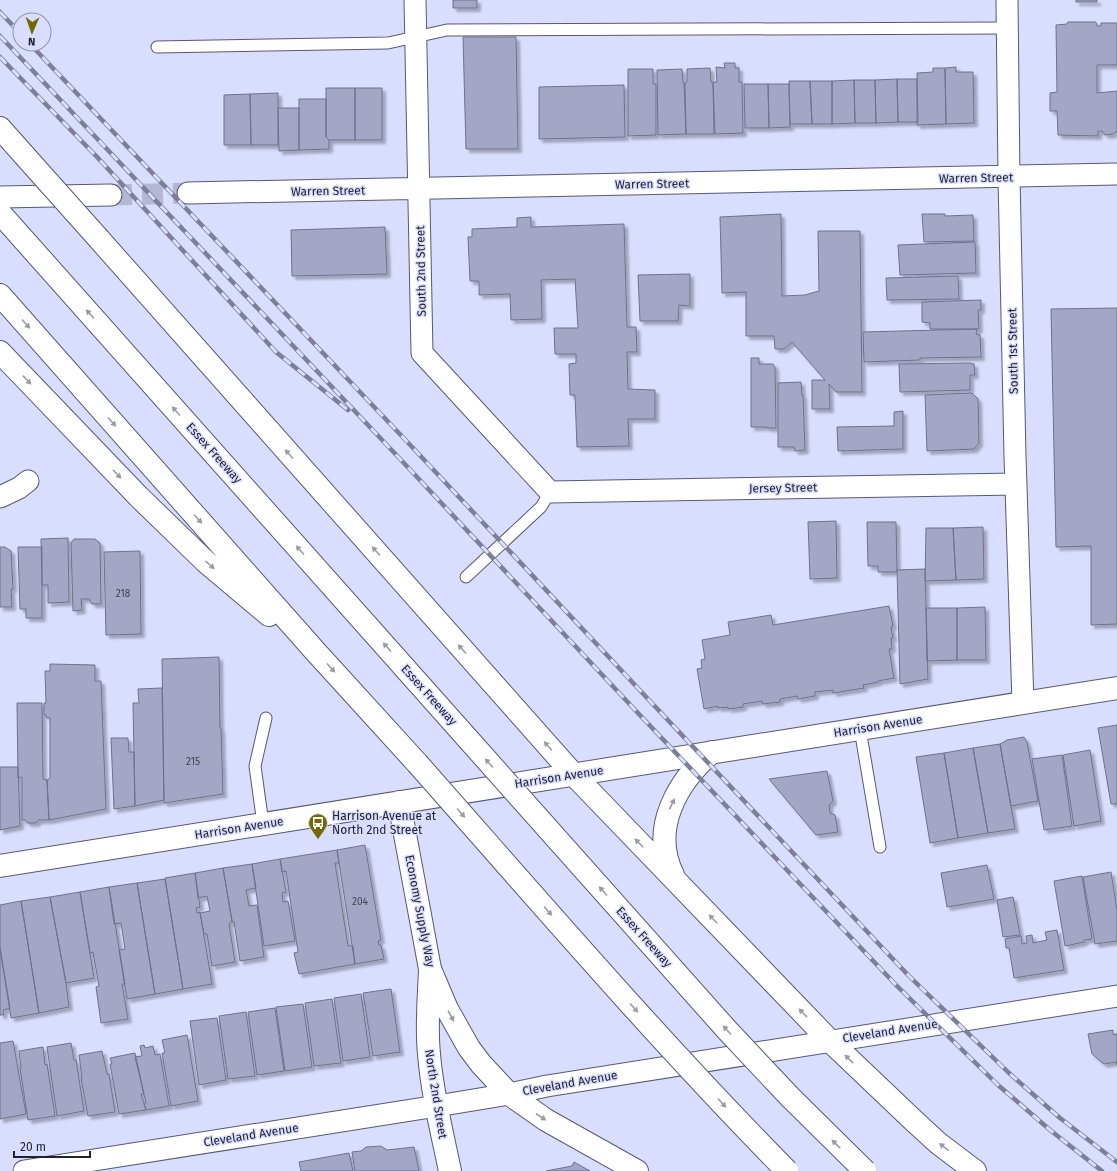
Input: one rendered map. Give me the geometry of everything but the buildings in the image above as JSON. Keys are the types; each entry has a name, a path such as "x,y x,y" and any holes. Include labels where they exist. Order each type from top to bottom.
{"main road":[{"path":"0,128 574,775 830,1041 938,1143 975,1171"},
{"name":"Essex Freeway","path":"0,213 727,1030 790,1097 864,1171"},
{"path":"0,295 315,651 417,763 637,1011 787,1171"},
{"path":"0,352 139,497 206,562 315,651"},
{"name":"Harrison Avenue","path":"0,866 1117,688"},
{"path":"676,881 666,857 664,844 666,820 674,798 686,780 700,763 712,752"},
{"name":"Economy Supply Way","path":"399,802 430,969 447,1009 469,1048 481,1064 509,1094 546,1120 636,1171"},
{"name":"North 2nd Street","path":"430,969 428,1052 430,1071 450,1171"}],"street":[{"name":"South 2nd Street","path":"415,0 422,353 550,492"},
{"name":"South 1st Street","path":"1007,0 1009,177 1023,703"},
{"name":"Warren Street","path":"188,193 1117,174"},
{"path":"0,197 111,195"},
{"path":"0,497 19,488 28,481"},
{"name":"Jersey Street","path":"550,492 1016,484"},
{"name":"Cleveland Avenue","path":"24,1171 437,1106 547,1086 1117,996"}],"lane":[{"path":"157,47 388,43 447,30 1008,28"},
{"path":"466,577 541,507 550,492"},
{"path":"263,824 255,766 266,718"},
{"path":"860,728 880,847"}],"tunnel":[{"path":"111,195 188,193"}],"railway":[{"path":"0,12 12,25"},
{"path":"0,36 897,986 998,1085 1050,1130 1102,1171"},
{"path":"38,52 414,449 908,975 1009,1073 1060,1118 1117,1162"},
{"path":"0,57 98,158 276,352 348,410"}],"place":[{"name":"Harrison Avenue at North 2nd Street","path":"318,840"}]}
